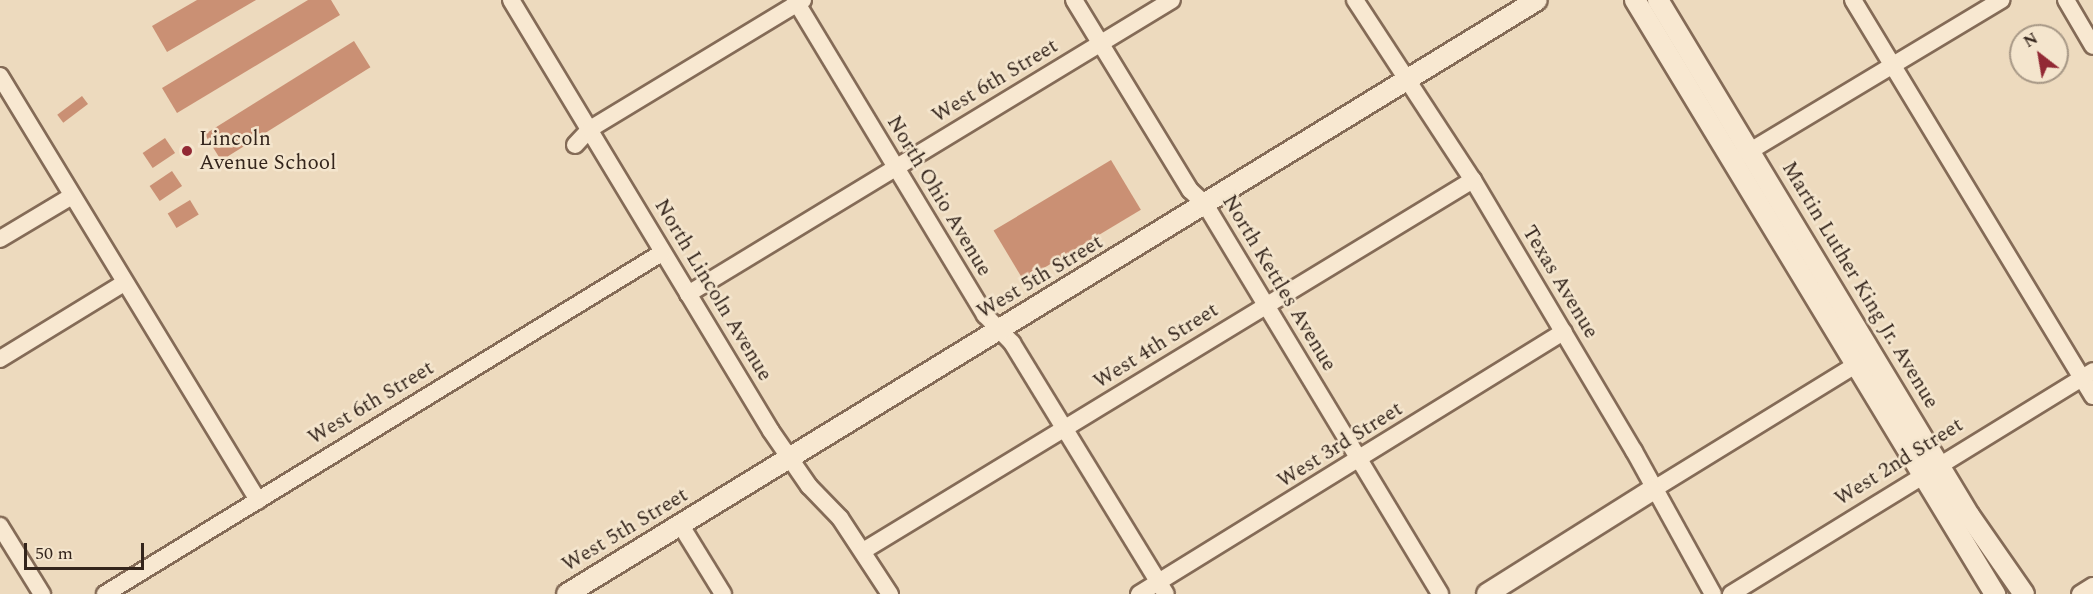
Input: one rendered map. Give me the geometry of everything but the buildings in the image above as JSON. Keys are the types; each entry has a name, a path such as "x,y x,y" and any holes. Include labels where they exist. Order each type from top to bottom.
{"street":[{"name":"North Lincoln Avenue","path":"511,0 688,294 791,457 863,551 890,594"},
{"name":"North Kettles Avenue","path":"1074,0 1190,190 1205,204 1440,594"},
{"name":"West 6th Street","path":"688,294 895,166 1172,0"},
{"name":"Texas Avenue","path":"1355,0 1473,180 1564,332 1713,594"},
{"name":"West 5th Street","path":"567,594 1537,0"},
{"name":"Martin Luther King Jr. Avenue","path":"1635,0 1855,365 1969,515 2024,594"},
{"name":"Martin Luther King Jr. Avenue","path":"1658,0 1874,354 1995,594"},
{"path":"1853,0 1892,66 2087,374 2093,396"},
{"path":"1732,163 2001,0"},
{"path":"2066,0 2093,46"},
{"path":"575,145 590,129 798,1"},
{"name":"North Ohio Avenue","path":"798,1 985,315 1012,343 1162,588"},
{"path":"0,76 258,501"},
{"name":"West 4th Street","path":"863,551 1473,180"},
{"path":"0,239 72,196"},
{"name":"West 6th Street","path":"105,594 663,252"},
{"path":"0,358 124,283"},
{"name":"West 3rd Street","path":"1139,594 1162,588 1359,460 1564,332"},
{"path":"1487,594 1874,354"},
{"name":"West 2nd Street","path":"1731,594 2087,374"},
{"path":"680,524 723,594"},
{"path":"0,526 42,594"},
{"path":"2080,594 2093,586"}],"place":[{"name":"Lincoln Avenue School","path":"187,151"}]}
